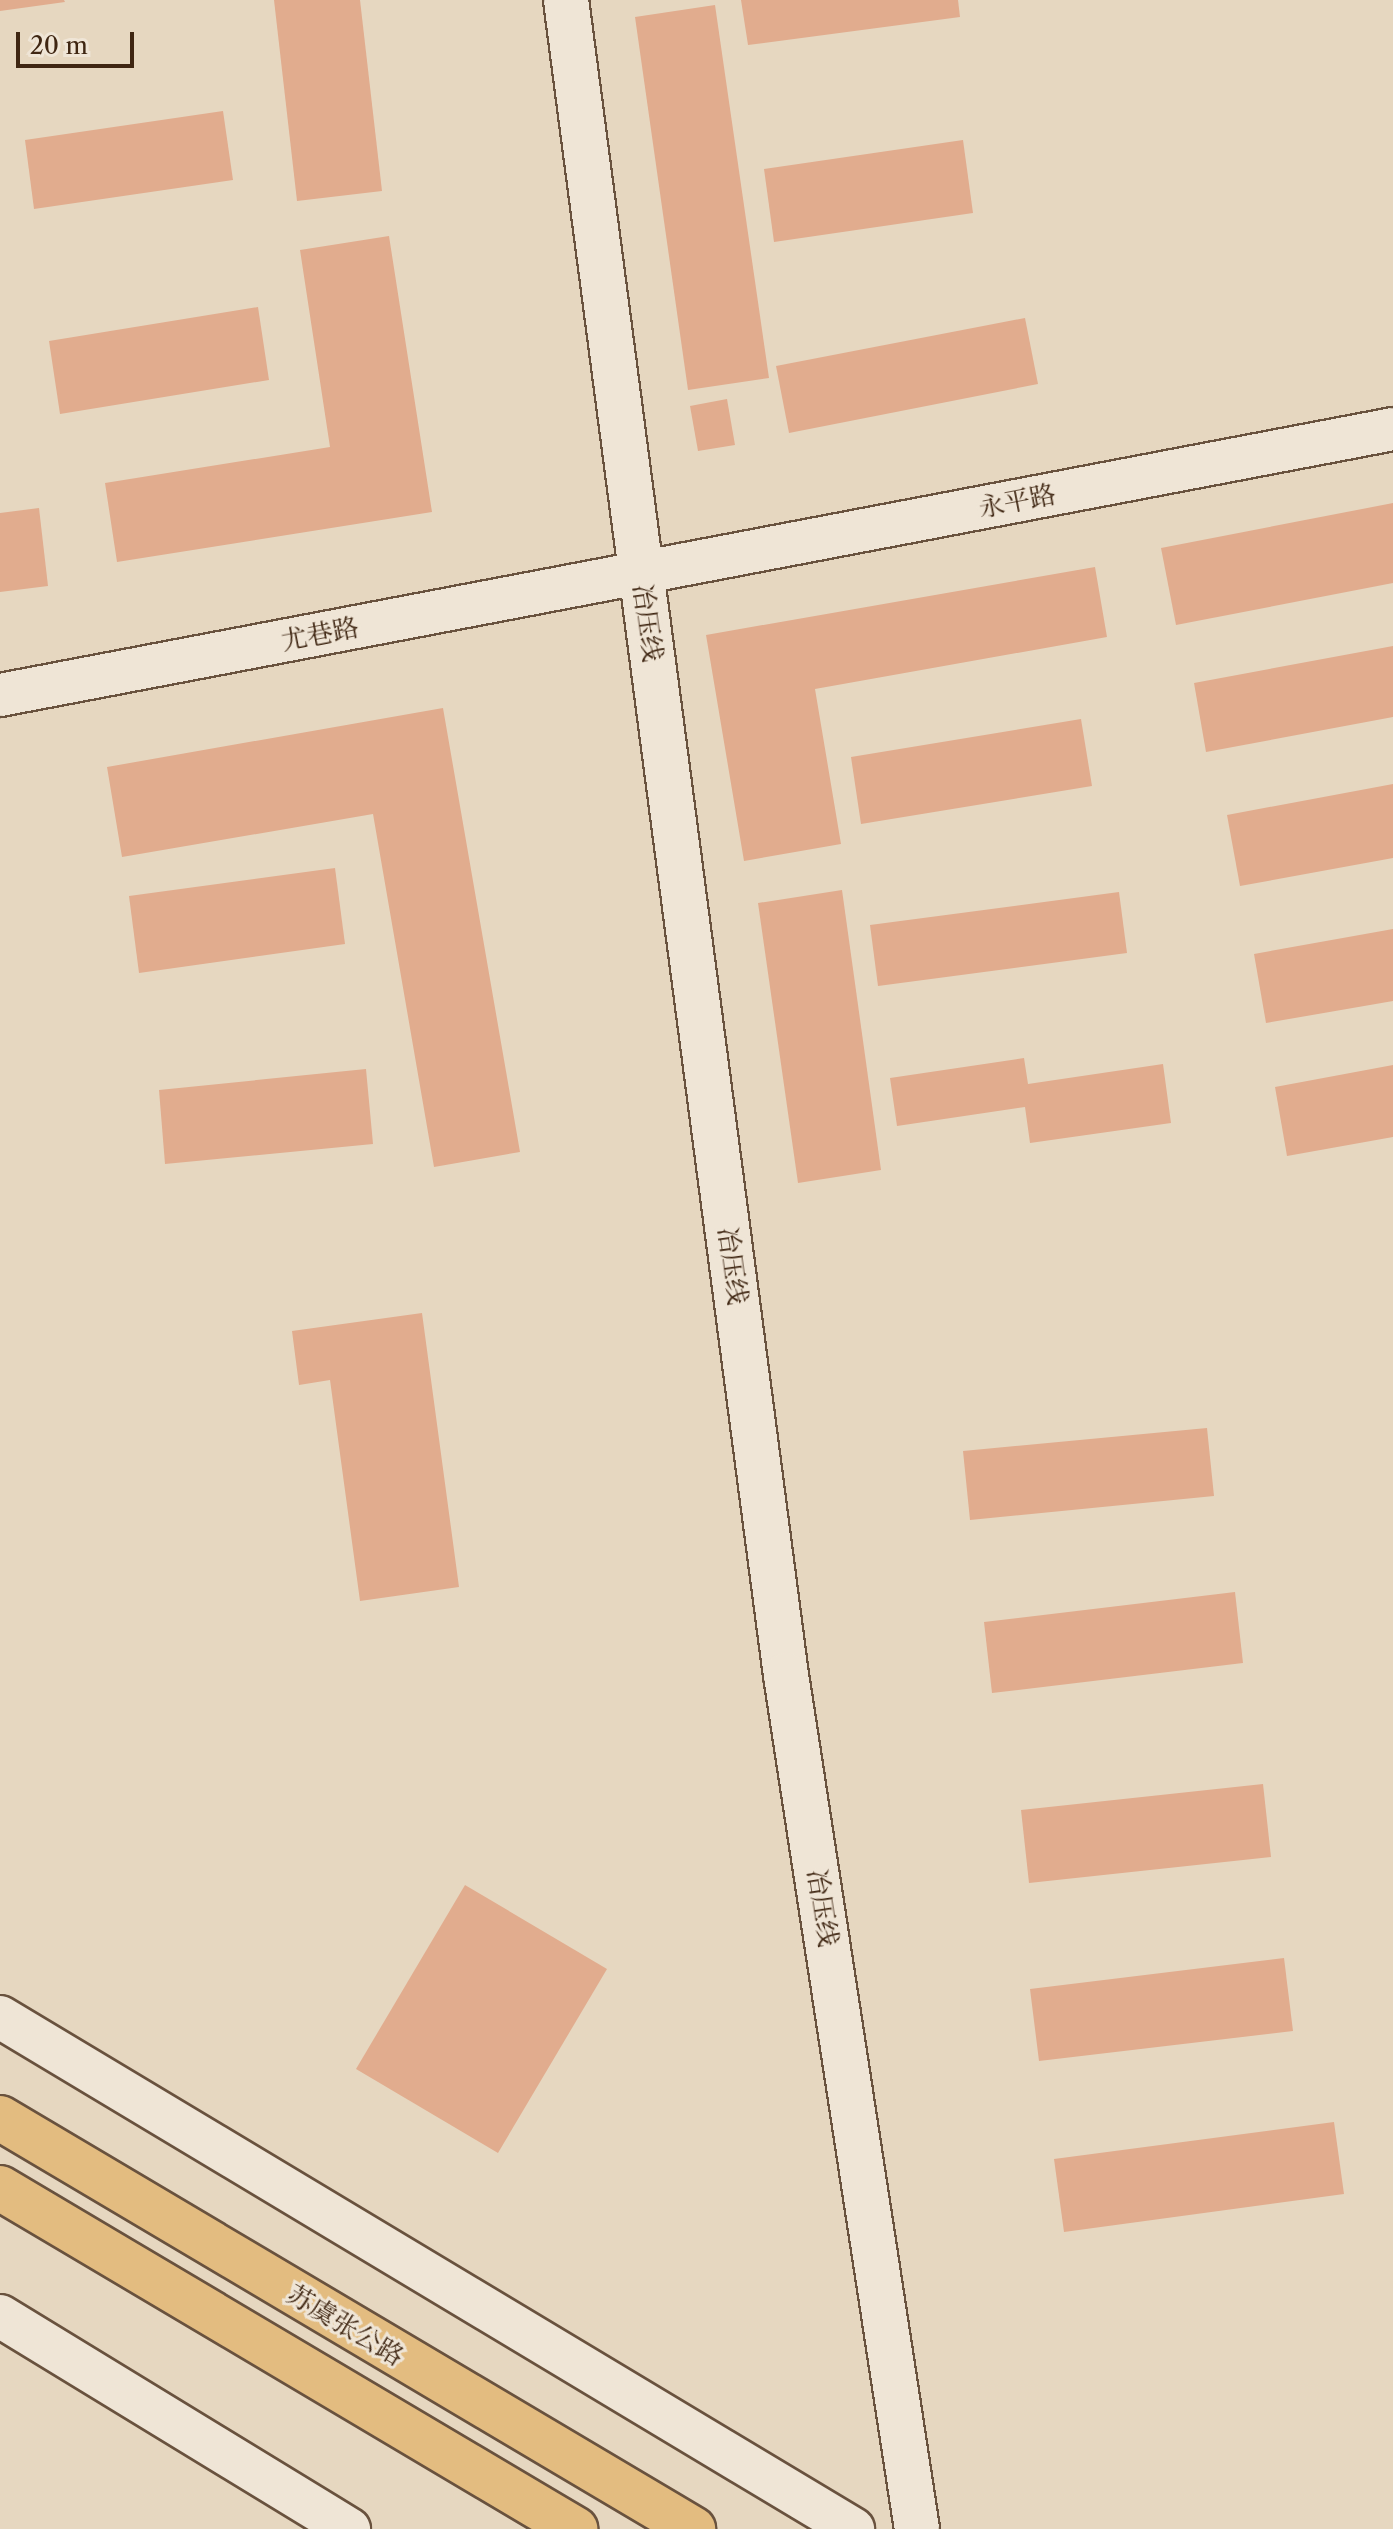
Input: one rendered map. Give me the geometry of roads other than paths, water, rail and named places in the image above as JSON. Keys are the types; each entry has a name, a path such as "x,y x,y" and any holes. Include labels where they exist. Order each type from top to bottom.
{"highway":[{"name":"苏虞张公路","path":"0,2118 453,2390 693,2529"},
{"path":"0,2188 575,2529"}],"main road":[{"name":"冶压线","path":"566,0 786,1675 917,2529"}],"street":[{"name":"永平路","path":"641,576 1393,429"},
{"name":"尤巷路","path":"0,695 641,576"},
{"path":"0,2017 853,2529"},
{"path":"0,2316 349,2529"}]}
